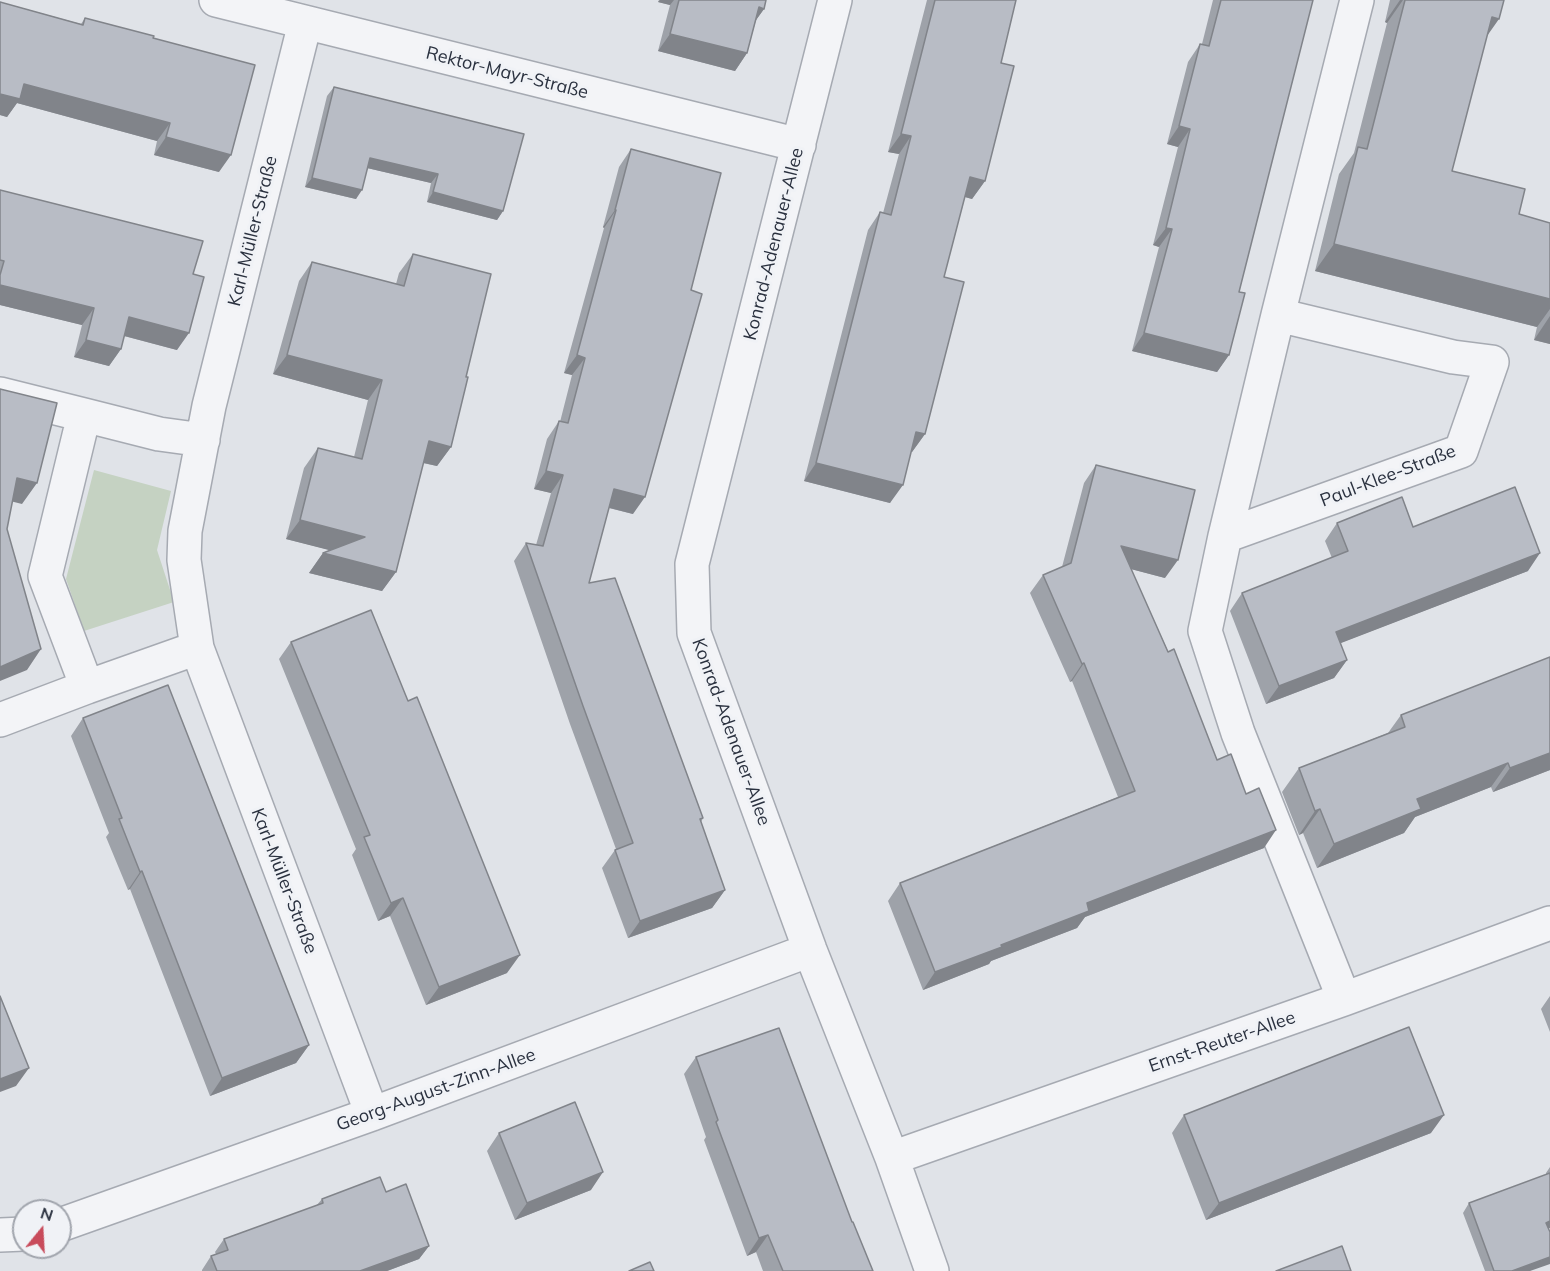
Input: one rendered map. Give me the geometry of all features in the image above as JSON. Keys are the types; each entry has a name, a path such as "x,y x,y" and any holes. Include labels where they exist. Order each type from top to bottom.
{"street":[{"name":"Rektor-Mayr-Straße","path":"216,0 799,146"},
{"name":"Konrad-Adenauer-Allee","path":"835,0 692,564 694,633 810,950 892,1158 932,1271"},
{"path":"1344,999 1238,733 1204,631 1278,315 1357,0"},
{"name":"Karl-Müller-Straße","path":"305,23 209,406 185,531 184,560 197,648 372,1114"},
{"name":"Paul-Klee-Straße","path":"1225,536 1461,451 1492,362 1453,357 1278,315"},
{"path":"0,394 159,434 202,440"},
{"path":"84,415 45,576 87,687"},
{"path":"0,720 197,648"},
{"name":"Ernst-Reuter-Allee","path":"892,1158 1344,999 1550,922"},
{"name":"Georg-August-Zinn-Allee","path":"72,1221 372,1114 810,950"}],"green space":[{"path":"94,470 171,491 157,550 174,602 84,631 66,579"}],"building":[{"path":"679,0 766,0 764,9 759,7 747,53 670,34"},
{"path":"935,0 1016,0 1001,63 1014,66 985,181 970,177 944,277 964,282 925,434 916,432 903,485 816,463 880,212 891,215 911,136 901,134"},
{"path":"1221,0 1313,0 1239,292 1245,293 1229,355 1144,333 1172,229 1166,228 1190,129 1179,126 1200,44 1209,46"},
{"path":"1405,0 1504,0 1499,19 1492,17 1452,171 1525,189 1519,214 1550,223 1550,299 1334,244 1358,147 1367,149"},
{"path":"0,2 83,25 85,18 255,65 231,155 166,137 170,123 24,84 20,99 0,94"},
{"path":"334,87 524,134 503,211 433,192 438,174 370,158 362,190 312,178"},
{"path":"631,149 721,173 691,290 702,294 645,497 614,489 589,583 615,578 703,818 700,819 725,890 640,921 615,850 633,843 526,543 543,546 563,475 546,471 559,421 568,423 585,358 577,355"},
{"path":"0,190 203,241 193,274 204,277 189,333 129,317 121,349 86,340 94,308 0,285 4,261 0,260"},
{"path":"413,254 491,274 451,447 429,441 396,572 323,553 365,537 300,520 318,448 362,459 382,380 287,355 312,262 404,286"},
{"path":"0,389 57,403 37,483 17,478 7,529 41,649 0,667"},
{"path":"1096,465 1195,490 1178,560 1121,546 1168,652 1174,649 1217,760 1231,754 1246,794 1259,788 1276,830 1087,903 1089,911 935,972 900,883 1135,791 1084,663 1082,664 1043,575 1071,563"},
{"path":"1515,487 1540,553 1336,632 1347,660 1279,686 1242,593 1348,551 1337,523 1402,497 1413,527"},
{"path":"371,610 408,701 417,697 520,955 439,987 403,898 391,903 364,837 370,835 291,642"},
{"path":"1550,657 1550,753 1510,768 1508,763 1417,799 1421,809 1334,844 1320,809 1315,811 1299,768 1405,727 1401,715"},
{"path":"168,685 309,1045 222,1078 142,871 140,872 119,819 122,818 83,718"},
{"path":"0,996 29,1068 0,1079"},
{"path":"1409,1027 1444,1115 1219,1203 1184,1115"},
{"path":"779,1028 852,1222 873,1271 783,1271 768,1235 759,1238 716,1122 718,1120 696,1057"},
{"path":"575,1102 603,1172 527,1203 499,1133"},
{"path":"1550,1173 1550,1221 1546,1223 1550,1232 1550,1257 1512,1271 1494,1271 1469,1203"},
{"path":"380,1177 386,1192 406,1184 429,1246 360,1271 217,1271 211,1256 228,1250 224,1239 323,1203 322,1199"},
{"path":"1342,1246 1351,1271 1276,1271"},
{"path":"650,1262 654,1271 629,1271"}]}
